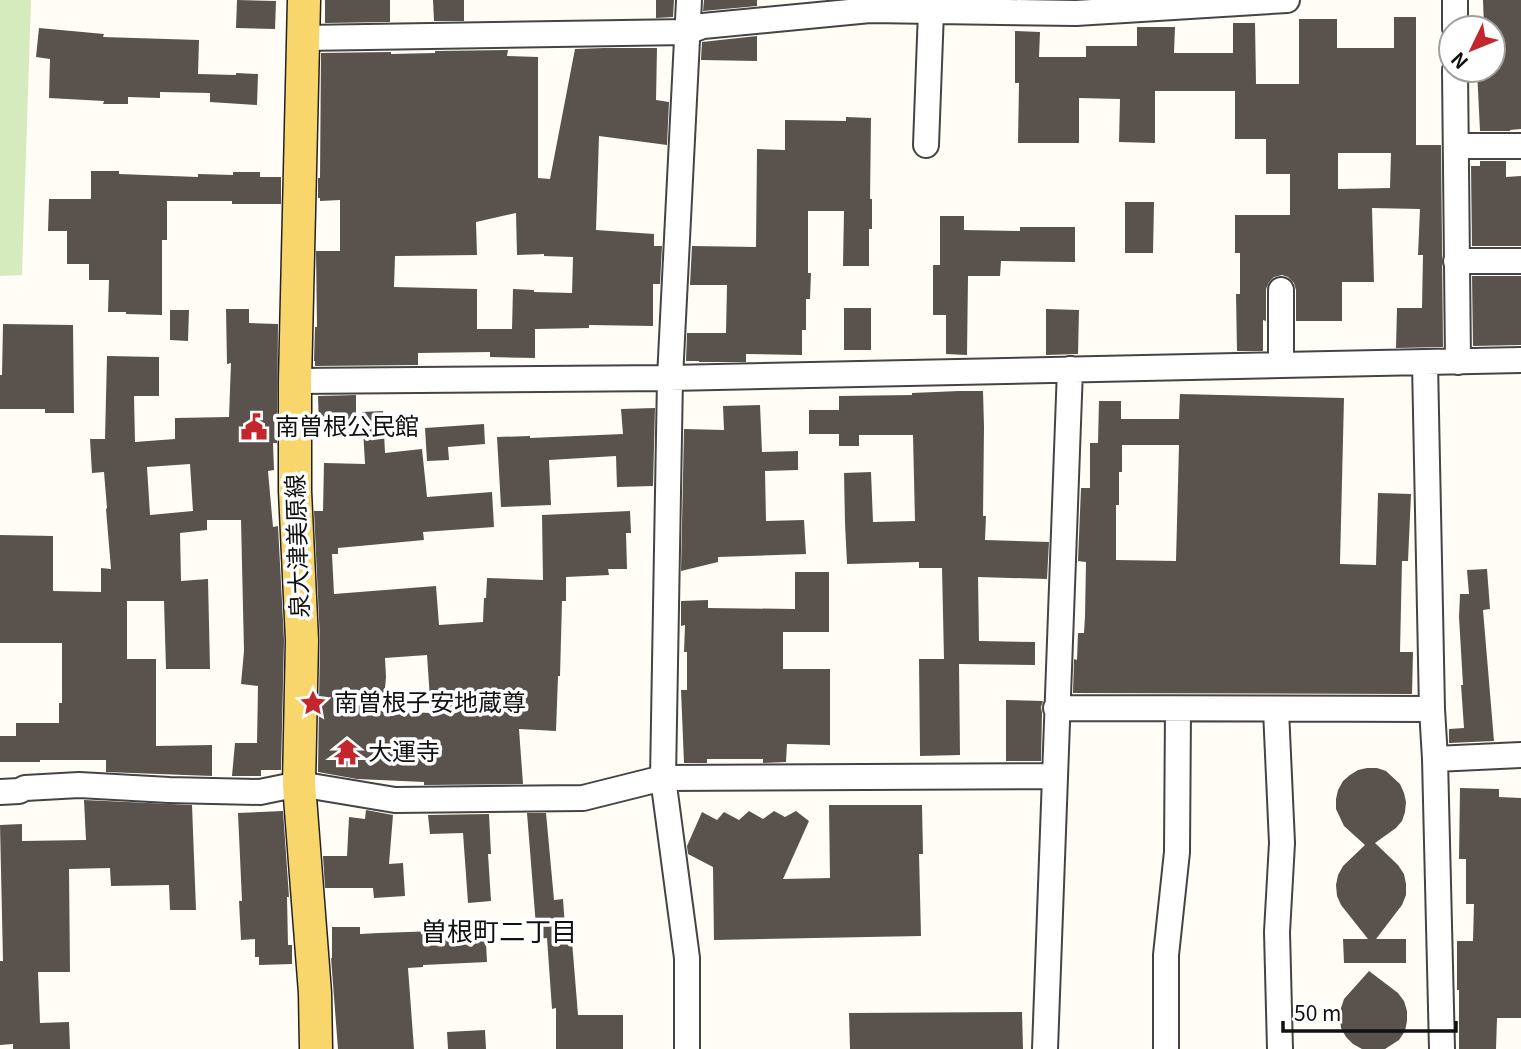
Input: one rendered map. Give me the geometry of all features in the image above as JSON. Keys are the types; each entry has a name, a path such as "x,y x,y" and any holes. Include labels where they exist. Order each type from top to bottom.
{"main road":[{"name":"泉大津美原線","path":"304,0 295,491 302,640 299,784 315,993 316,1049"}],"street":[{"path":"687,1049 687,958 663,778 670,377 689,0"},
{"path":"304,38 687,32 703,26 870,10 1287,0"},
{"path":"926,145 940,7"},
{"path":"1455,84 1458,362"},
{"path":"1456,146 1521,146"},
{"path":"1456,261 1521,261"},
{"path":"1281,290 1281,364"},
{"path":"295,381 670,377 1521,360"},
{"path":"1425,363 1442,1049"},
{"path":"1045,1049 1070,369"},
{"path":"1056,708 1432,709"},
{"path":"1166,1049 1166,955 1177,852 1178,709"},
{"path":"1276,710 1282,843 1277,932 1280,1049"},
{"path":"1435,758 1521,755"},
{"path":"0,792 79,785 260,792 299,784 395,800 583,798 663,778 1055,776"}],"green space":[{"path":"0,0 31,0 22,275 0,276"}],"building":[{"path":"237,0 276,1 275,29 236,28"},
{"path":"325,0 390,0 390,22 325,23"},
{"path":"433,0 464,0 464,21 434,21"},
{"path":"656,0 674,0 673,17 656,18"},
{"path":"704,0 757,0 757,6 703,11"},
{"path":"1483,0 1521,0 1521,129 1480,131 1478,84 1507,84 1507,14 1484,14"},
{"path":"1394,17 1416,17 1416,145 1441,145 1443,347 1396,348 1397,308 1422,308 1423,255 1418,255 1420,209 1372,208 1374,282 1342,282 1342,321 1296,321 1294,283 1282,275 1274,277 1266,289 1263,351 1237,351 1236,294 1240,294 1240,253 1235,253 1235,215 1290,215 1290,174 1266,174 1266,139 1235,139 1235,91 1155,91 1155,143 1119,142 1120,99 1079,98 1079,143 1018,143 1019,83 1015,83 1015,31 1040,32 1039,57 1086,57 1086,46 1137,46 1137,27 1175,27 1174,53 1233,53 1233,23 1255,23 1256,84 1299,84 1299,19 1337,19 1337,48 1394,48","holes":["1338,153 1391,153 1390,188 1338,189"]},
{"path":"39,28 104,34 103,37 199,40 198,74 258,74 257,105 210,102 210,93 160,92 160,98 128,97 128,104 49,98 50,59 36,57"},
{"path":"757,36 757,61 701,60 702,42"},
{"path":"657,48 656,100 669,102 667,145 599,136 596,230 654,234 654,246 662,246 660,284 653,284 653,326 589,325 589,328 535,329 535,358 490,357 490,352 418,353 418,365 315,366 316,251 340,251 340,200 320,201 318,198 321,53 391,54 508,50 507,56 538,57 538,178 550,179 575,49","holes":["516,213 517,255 573,257 572,293 513,289 512,329 477,329 477,289 394,287 395,256 477,255 476,222"]},
{"path":"846,117 871,118 872,229 869,229 869,266 843,266 844,211 808,211 810,299 806,299 806,330 802,330 802,355 746,354 746,362 686,361 687,333 726,333 727,285 690,285 692,246 756,247 757,149 785,150 785,120 846,121"},
{"path":"1480,161 1506,161 1506,177 1521,176 1521,246 1472,246 1471,166 1480,166"},
{"path":"91,171 198,177 198,174 233,175 233,172 260,172 260,177 281,177 281,204 167,201 167,240 162,240 162,315 108,312 109,280 89,280 89,264 67,264 67,231 48,231 49,199 91,199"},
{"path":"1125,202 1154,202 1153,253 1125,253"},
{"path":"940,216 964,216 964,230 1020,231 1020,227 1075,227 1075,262 1001,261 1000,276 968,276 967,355 946,354 946,315 933,315 933,265 940,265"},
{"path":"1472,276 1521,276 1521,345 1473,346"},
{"path":"844,308 871,308 871,350 844,350"},
{"path":"226,309 249,309 249,323 278,324 277,443 273,443 274,470 268,471 273,527 278,526 284,640 281,770 261,770 261,776 232,776 235,743 257,743 258,686 241,684 244,651 241,520 207,520 207,530 180,533 181,581 208,579 210,669 166,669 164,601 127,601 127,659 156,659 156,746 212,745 212,776 106,772 106,760 0,762 0,736 16,736 16,723 59,723 59,703 62,703 62,643 0,643 0,535 53,536 53,591 101,592 101,568 111,569 107,508 104,472 92,473 90,439 105,439 107,356 159,357 159,396 134,396 135,442 175,439 175,418 229,417 231,363 227,364","holes":["190,464 193,511 150,515 147,467"]},
{"path":"1046,309 1079,310 1078,354 1046,355"},
{"path":"170,310 189,310 188,341 170,340"},
{"path":"3,324 73,325 74,413 45,413 45,409 0,409"},
{"path":"983,391 985,540 1049,542 1047,579 978,577 979,641 1035,642 1035,665 959,664 960,755 920,756 919,659 944,659 942,568 919,568 919,562 847,564 845,523 844,473 871,472 873,522 915,521 913,435 859,435 859,446 839,446 839,434 809,434 809,410 839,410 839,396"},
{"path":"1180,394 1344,398 1340,564 1376,565 1378,493 1411,494 1408,561 1402,561 1400,652 1413,652 1412,694 1073,693 1078,633 1084,633 1085,616 1086,562 1078,561 1081,488 1090,488 1090,443 1098,443 1099,401 1121,401 1121,419 1179,419","holes":["1122,445 1179,445 1176,561 1116,560 1116,505 1119,505"]},
{"path":"356,395 356,428 319,428 318,396"},
{"path":"760,405 762,452 798,451 798,470 765,471 766,521 804,520 806,554 718,557 718,562 681,571 684,429 724,430 723,406"},
{"path":"655,408 653,486 617,487 616,456 549,460 551,505 501,507 497,437 623,434 621,409"},
{"path":"383,411 385,453 422,449 427,497 492,492 494,527 423,532 424,540 338,548 338,554 332,554 334,594 436,586 439,625 483,622 487,578 543,580 542,515 630,511 631,533 626,533 627,569 608,569 609,575 566,577 566,601 562,601 556,731 519,729 523,784 424,785 424,782 357,779 318,772 320,640 314,511 323,511 324,463 365,464 362,412","holes":["427,655 431,713 383,711 385,658"]},
{"path":"484,424 485,444 448,447 449,460 427,461 425,428"},
{"path":"1487,569 1490,609 1483,610 1494,741 1449,743 1449,729 1464,728 1460,594 1469,594 1467,570"},
{"path":"795,572 829,572 829,632 783,632 783,669 830,669 830,745 787,744 786,762 763,763 763,759 707,759 707,763 684,763 681,690 687,690 687,652 684,652 685,625 681,626 681,601 708,600 708,608 795,609"},
{"path":"1006,700 1043,701 1041,761 1006,761"},
{"path":"1367,768 1386,771 1400,784 1406,802 1402,821 1375,843 1398,865 1406,884 1402,905 1376,939 1406,939 1406,963 1344,963 1343,939 1368,939 1341,905 1336,885 1343,866 1365,845 1344,826 1336,809 1336,799 1343,781 1358,770"},
{"path":"1460,788 1499,789 1499,797 1521,798 1521,1018 1497,1018 1496,1049 1459,1049 1457,941 1473,941 1474,904 1466,904 1466,859 1459,859"},
{"path":"84,800 192,805 196,910 170,910 169,885 111,886 110,868 69,869 70,972 38,972 40,1023 69,1022 70,1049 13,1049 13,1044 0,1045 0,961 3,961 0,825 22,824 22,841 86,840"},
{"path":"829,805 922,805 923,854 919,854 921,936 714,940 713,867 688,854 687,846 702,812 717,820 724,812 739,820 749,811 763,819 774,811 785,817 796,811 809,821 783,879 830,878"},
{"path":"366,810 393,815 389,864 403,863 405,896 374,898 373,888 325,888 323,856 347,856 349,817 365,819"},
{"path":"283,811 289,897 288,945 292,945 292,964 259,965 259,957 255,957 255,939 241,940 238,813"},
{"path":"527,813 546,813 554,900 563,899 566,941 572,941 578,1015 623,1015 623,1049 556,1049 556,1008 552,1009 547,938 537,939"},
{"path":"489,814 491,901 468,903 463,833 430,834 428,815"},
{"path":"485,923 487,962 408,968 414,1049 338,1049 331,958 332,927 360,927 360,934 437,931 436,925"},
{"path":"1369,971 1398,993 1407,1011 1405,1031 1399,1040 1385,1049 1362,1049 1346,1037 1341,1028 1344,999"},
{"path":"1022,1012 1023,1049 850,1049 849,1013"},
{"path":"485,1030 486,1049 448,1049 447,1032"}],"place":[{"name":"南曽根公民館","path":"254,427"},
{"name":"南曽根子安地蔵尊","path":"313,703"},
{"name":"大運寺","path":"347,752"}],"district":[{"name":"曽根町二丁目","path":"499,932"}]}
